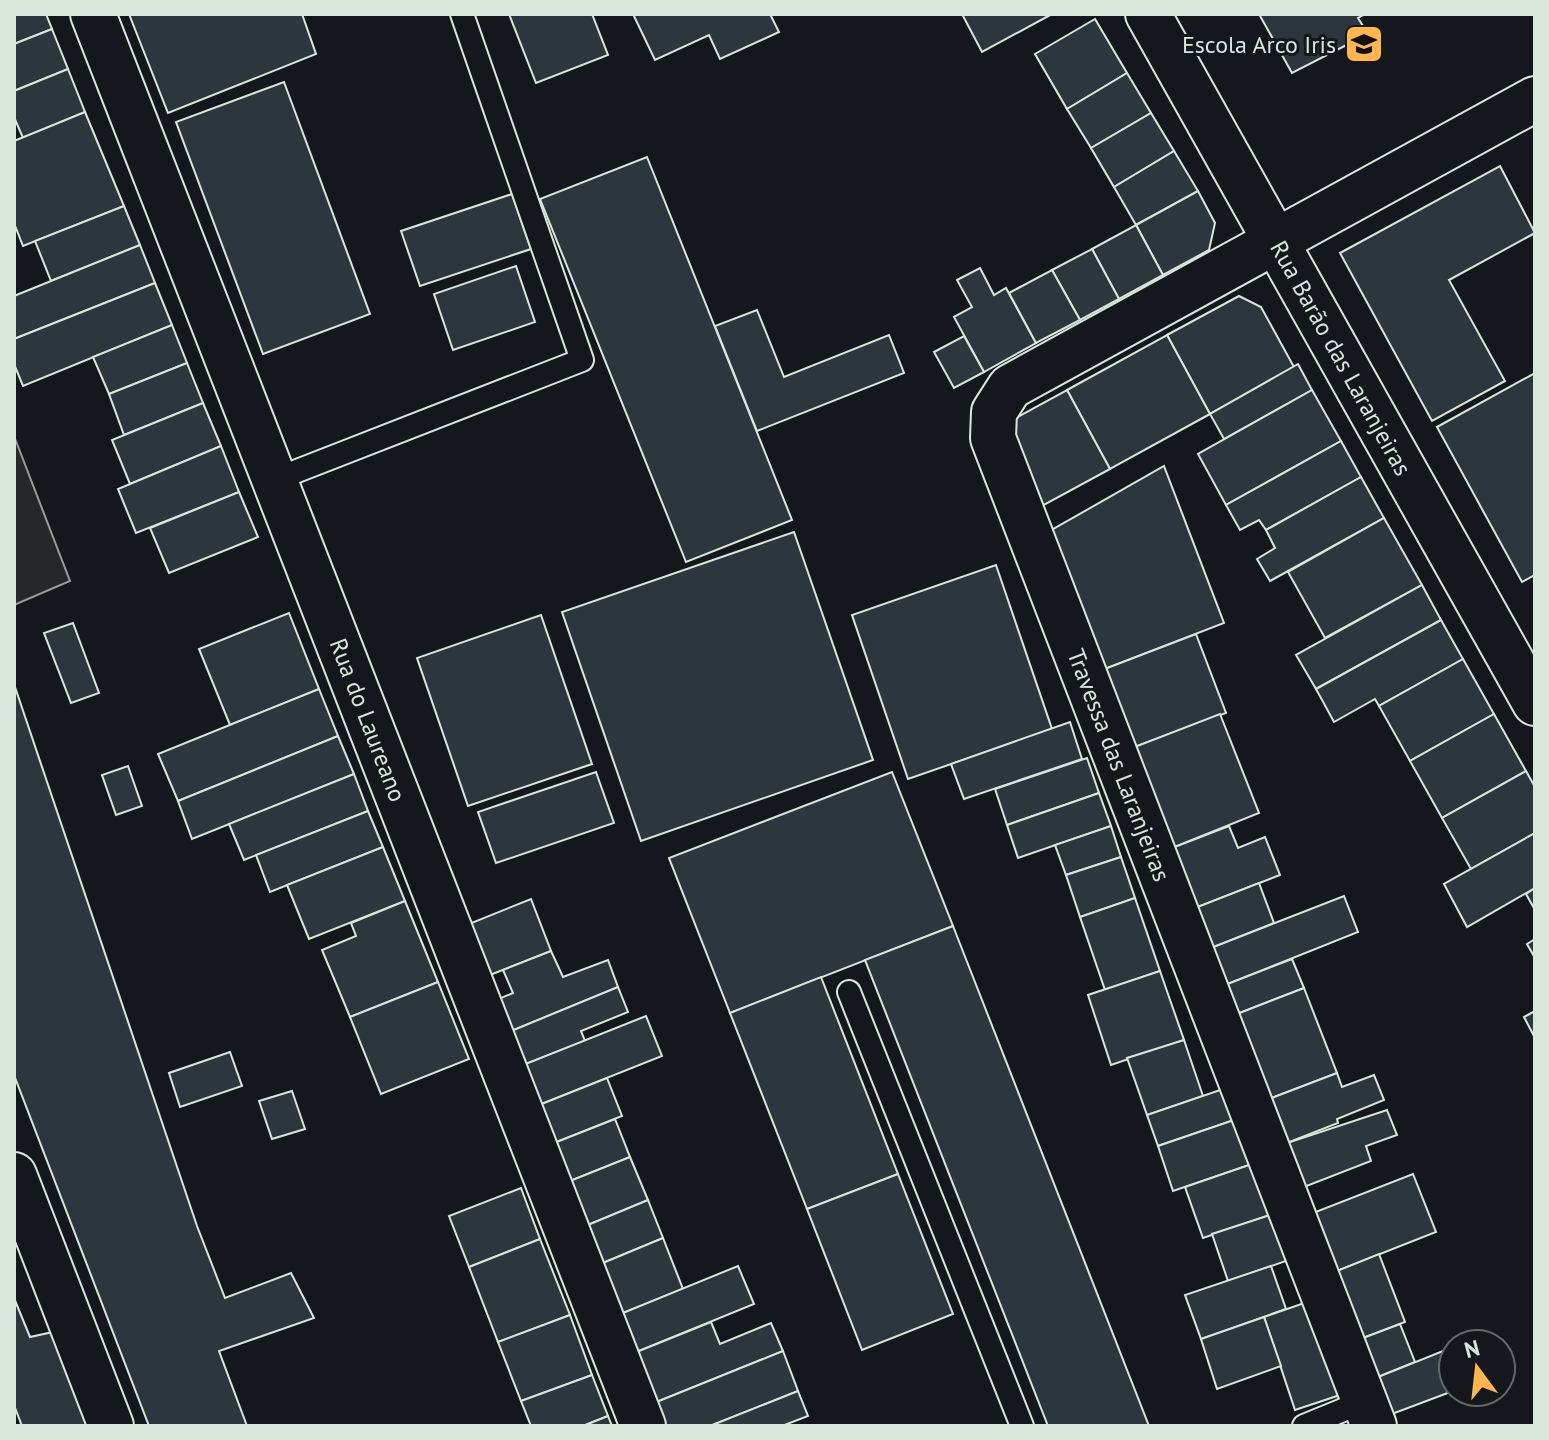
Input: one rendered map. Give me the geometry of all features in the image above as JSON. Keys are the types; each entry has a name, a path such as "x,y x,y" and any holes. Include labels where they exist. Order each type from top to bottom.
{"street":[{"name":"Rua do Laureano","path":"93,14 643,1426"},
{"name":"Rua Barão das Laranjeiras","path":"1148,14 1535,703"},
{"name":"Travessa das Laranjeiras","path":"1369,1414 993,438 994,412 1010,387 1535,99"},
{"path":"14,1175 111,1426"}],"lane":[{"path":"274,480 582,360 462,14"},
{"path":"849,992 1022,1426"},
{"path":"1304,1426 1369,1414"}],"shaded area":[{"path":"14,436 70,581 14,605"}],"building":[{"path":"14,14 46,14 52,29 14,44"},
{"path":"129,14 302,14 316,54 168,113"},
{"path":"509,14 592,14 608,55 536,83"},
{"path":"633,14 770,14 779,32 720,59 709,35 655,60"},
{"path":"962,14 1052,14 982,52"},
{"path":"1259,14 1365,14 1358,18 1368,34 1292,73"},
{"path":"1095,19 1127,73 1067,109 1035,54"},
{"path":"52,29 68,69 14,91 14,44"},
{"path":"68,69 85,112 23,138 14,117 14,91"},
{"path":"1127,73 1151,113 1091,148 1067,109"},
{"path":"284,82 370,314 263,354 176,122"},
{"path":"85,112 124,206 23,246 14,223 14,141"},
{"path":"1151,113 1174,151 1114,187 1091,148"},
{"path":"1174,151 1198,191 1136,225 1114,187"},
{"path":"647,157 792,520 686,562 540,199"},
{"path":"1500,166 1535,233 1449,280 1505,381 1432,421 1340,253"},
{"path":"1198,191 1215,223 1209,250 1163,275 1136,225"},
{"path":"512,194 531,249 420,286 401,231"},
{"path":"124,206 140,245 51,281 35,241"},
{"path":"1136,225 1163,275 1119,299 1092,249"},
{"path":"140,245 155,283 14,339 14,296"},
{"path":"1092,249 1119,299 1080,320 1052,270"},
{"path":"516,266 535,322 453,350 434,294"},
{"path":"980,268 994,295 1006,288 1036,343 984,372 954,317 972,307 957,280"},
{"path":"1052,270 1080,320 1036,343 1009,293"},
{"path":"155,283 172,325 23,386 14,364 14,339"},
{"path":"1239,296 1261,307 1294,367 1210,414 1167,335"},
{"path":"757,310 784,377 889,335 904,373 757,431 715,326"},
{"path":"172,325 187,363 109,394 93,357"},
{"path":"1167,335 1210,414 1110,469 1067,390"},
{"path":"964,336 984,372 954,388 934,352"},
{"path":"187,363 203,403 124,435 109,394"},
{"path":"1298,364 1312,390 1224,439 1210,414"},
{"path":"1535,373 1535,575 1522,582 1437,427"},
{"path":"1067,390 1110,469 1042,506 1008,444 1014,419"},
{"path":"1312,390 1341,441 1226,505 1198,454"},
{"path":"203,403 221,446 130,484 112,440"},
{"path":"1341,441 1361,477 1266,530 1259,520 1240,530 1226,505"},
{"path":"221,446 239,492 136,533 118,489"},
{"path":"1164,466 1224,623 1102,670 1048,532"},
{"path":"1361,477 1384,518 1270,581 1257,559 1275,548 1266,530"},
{"path":"239,492 258,537 169,573 150,528"},
{"path":"1384,518 1422,585 1325,638 1288,572"},
{"path":"794,532 873,760 641,841 562,612"},
{"path":"996,565 1052,729 908,779 852,615"},
{"path":"1422,585 1441,620 1316,689 1296,655"},
{"path":"289,613 319,689 230,725 199,649"},
{"path":"541,615 592,764 468,806 417,658"},
{"path":"1441,620 1463,659 1379,706 1375,699 1334,722 1316,689"},
{"path":"73,623 99,693 71,703 44,633"},
{"path":"1196,634 1226,713 1132,748 1102,670"},
{"path":"1463,659 1494,714 1410,761 1379,706"},
{"path":"14,684 197,1226 225,1298 291,1273 314,1318 219,1351 247,1426 149,1426 14,1075"},
{"path":"319,689 338,736 178,801 158,754"},
{"path":"1220,714 1259,813 1172,848 1132,748"},
{"path":"1494,714 1526,771 1442,818 1410,761"},
{"path":"1070,722 1082,759 964,799 951,764"},
{"path":"338,736 354,774 192,839 178,801"},
{"path":"1087,758 1099,793 1007,825 995,789"},
{"path":"128,766 142,806 116,815 102,775"},
{"path":"1526,771 1535,787 1535,833 1471,869 1442,818"},
{"path":"596,772 614,823 496,863 478,812"},
{"path":"892,772 953,926 730,1013 669,858"},
{"path":"354,774 368,811 244,860 229,824"},
{"path":"1099,793 1111,826 1018,858 1007,825"},
{"path":"368,811 383,847 270,892 256,855"},
{"path":"1111,826 1121,857 1066,875 1055,845"},
{"path":"1229,826 1238,848 1265,837 1280,875 1195,908 1172,848"},
{"path":"1535,833 1535,888 1467,927 1444,884"},
{"path":"383,847 405,901 309,939 287,885"},
{"path":"1121,857 1135,898 1080,917 1066,875"},
{"path":"1259,883 1274,923 1211,948 1195,908"},
{"path":"1535,888 1535,910 1526,894"},
{"path":"1344,896 1358,932 1225,985 1211,948"},
{"path":"1135,898 1160,971 1105,990 1080,917"},
{"path":"531,899 551,951 485,977 464,926"},
{"path":"405,901 438,982 350,1017 322,950 356,936 351,923"},
{"path":"953,926 1149,1426 1048,1426 865,960"},
{"path":"1535,939 1535,958 1527,944"},
{"path":"551,951 563,977 608,960 618,987 504,1034 491,1002 513,993 503,970"},
{"path":"1292,959 1304,988 1237,1014 1225,985"},
{"path":"1160,971 1184,1040 1111,1065 1088,995"},
{"path":"821,977 898,1174 807,1209 730,1013"},
{"path":"438,982 469,1059 381,1094 350,1017"},
{"path":"618,987 628,1012 581,1031 585,1041 518,1067 504,1034"},
{"path":"1304,988 1337,1073 1269,1099 1237,1014"},
{"path":"1535,1011 1535,1038 1524,1017"},
{"path":"646,1016 662,1056 534,1107 518,1067"},
{"path":"1184,1040 1203,1096 1147,1115 1127,1058"},
{"path":"230,1052 242,1086 180,1107 169,1073"},
{"path":"1337,1073 1342,1087 1374,1075 1384,1100 1287,1143 1269,1099"},
{"path":"607,1078 622,1116 549,1145 534,1107"},
{"path":"1226,1088 1237,1119 1158,1146 1147,1115"},
{"path":"292,1091 305,1129 272,1139 259,1101"},
{"path":"1387,1110 1397,1135 1366,1146 1371,1161 1304,1187 1287,1143"},
{"path":"615,1119 630,1157 565,1183 549,1145"},
{"path":"1237,1119 1252,1164 1173,1191 1158,1146"},
{"path":"630,1157 648,1200 583,1227 565,1183"},
{"path":"1252,1164 1270,1215 1203,1238 1185,1187"},
{"path":"898,1174 953,1314 862,1350 807,1209"},
{"path":"1413,1174 1436,1232 1337,1271 1313,1213"},
{"path":"521,1188 540,1239 469,1267 449,1216"},
{"path":"648,1200 663,1238 598,1265 583,1227"},
{"path":"1270,1215 1286,1261 1228,1281 1212,1234"},
{"path":"663,1238 683,1289 618,1315 598,1265"},
{"path":"540,1239 570,1315 498,1342 469,1267"},
{"path":"1379,1254 1405,1322 1363,1338 1337,1271"},
{"path":"738,1266 754,1304 634,1353 618,1315"},
{"path":"1271,1266 1286,1309 1201,1339 1185,1295"},
{"path":"14,1298 30,1337 62,1330 98,1426 22,1426 14,1405"},
{"path":"1310,1301 1343,1394 1295,1410 1264,1317"},
{"path":"570,1315 592,1375 521,1401 498,1342"},
{"path":"1264,1317 1281,1366 1217,1389 1201,1339"},
{"path":"711,1322 720,1344 771,1323 783,1351 654,1403 634,1353"},
{"path":"1400,1324 1415,1362 1378,1377 1363,1338"},
{"path":"783,1351 798,1391 710,1426 663,1426 654,1403"},
{"path":"1437,1353 1437,1397 1392,1414 1378,1377"},
{"path":"592,1375 608,1416 583,1426 531,1426 521,1401"},
{"path":"798,1391 808,1416 782,1426 710,1426"},
{"path":"608,1416 612,1426 583,1426"}],"place":[{"name":"Escola Arco Iris","path":"1364,44"}]}
